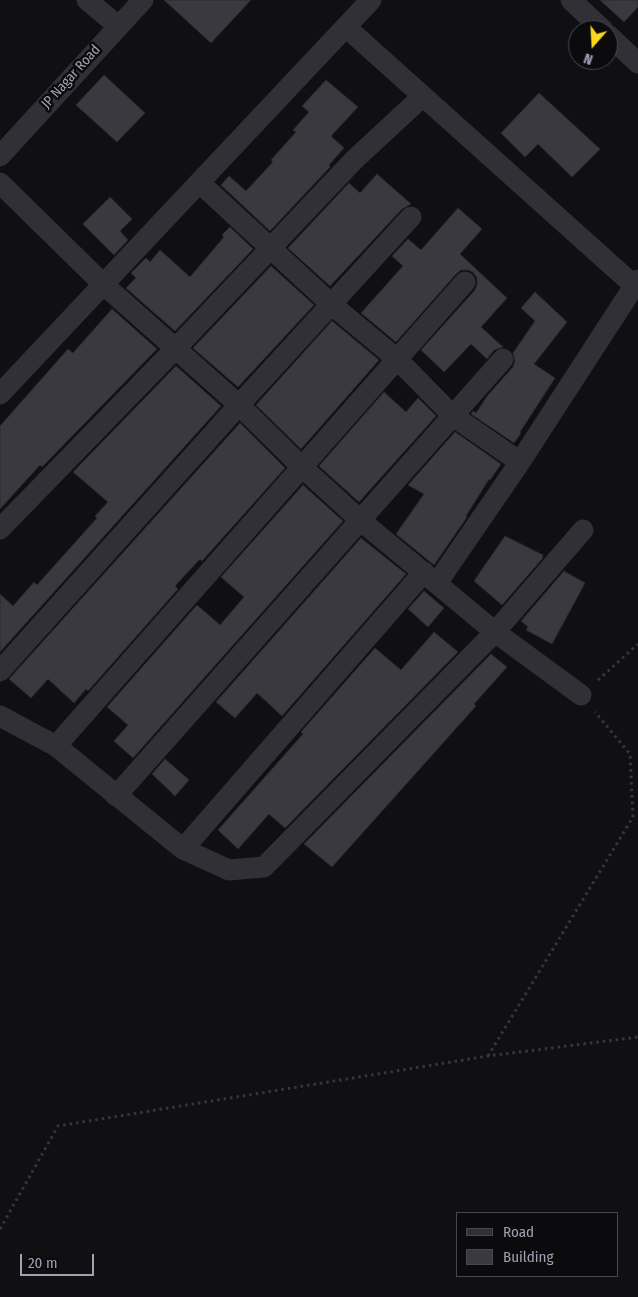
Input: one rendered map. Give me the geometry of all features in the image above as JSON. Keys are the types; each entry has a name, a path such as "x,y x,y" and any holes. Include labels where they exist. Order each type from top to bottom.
{"street":[{"path":"87,0 118,26"},
{"name":"JP Nagar Road","path":"0,156 143,0"},
{"path":"0,394 371,0"},
{"path":"571,0 592,20"},
{"path":"182,849 431,578 520,462 637,285 346,28"},
{"path":"618,44 638,63"},
{"path":"0,529 176,348 354,160 423,96"},
{"path":"0,182 103,284 239,405 302,467 360,520 495,632 581,695"},
{"path":"200,183 331,304 397,360 453,416 520,462"},
{"path":"0,671 411,216"},
{"path":"56,746 465,282"},
{"path":"116,796 503,359"},
{"path":"0,716 56,746 182,849 229,870 264,867 495,632 583,530"}],"path":[{"path":"488,1056 633,817 630,754 581,695 638,644"},
{"path":"0,1229 58,1126 488,1056 638,1037"}],"building":[{"path":"164,0 251,0 211,43"},
{"path":"600,0 638,0 638,7 624,22"},
{"path":"104,75 145,113 117,142 76,105"},
{"path":"326,80 358,107 331,136 344,148 329,165 330,167 270,231 221,185 229,176 246,191 273,162 271,160 296,132 293,130 309,112 302,106"},
{"path":"539,93 600,149 572,177 538,144 525,157 501,133"},
{"path":"377,174 411,204 402,209 330,286 288,248 349,183 360,193"},
{"path":"110,197 132,219 120,231 128,240 114,255 83,224"},
{"path":"458,208 482,229 460,254 507,298 481,327 503,347 494,350 487,359 471,344 444,372 421,350 475,290 477,278 473,272 461,270 456,274 396,342 361,313 403,266 392,256 408,239 421,250"},
{"path":"230,227 253,249 175,331 126,288 136,278 131,273 146,258 150,262 160,250 190,277 224,237 222,235"},
{"path":"271,266 314,305 238,387 193,348"},
{"path":"535,292 567,322 534,364 555,378 514,443 471,414 473,411 476,413 488,395 513,367 515,361 513,353 535,321 521,308"},
{"path":"112,309 157,349 42,467 40,465 0,509 0,426 68,349 73,353"},
{"path":"332,321 379,360 301,449 256,405"},
{"path":"176,366 221,406 0,652 0,594 13,606 34,582 37,585 97,518 95,516 108,502 73,472"},
{"path":"384,392 406,412 418,398 436,416 359,502 319,466"},
{"path":"240,423 285,468 202,561 200,559 175,586 178,589 88,691 86,689 74,703 48,679 31,698 9,679"},
{"path":"455,432 501,464 489,479 467,517 434,565 396,534 424,494 408,485"},
{"path":"303,485 343,521 133,758 114,741 128,725 107,707 197,605 220,625 244,597 221,577"},
{"path":"505,536 543,555 542,559 502,605 474,581"},
{"path":"361,538 406,574 282,716 257,693 235,718 216,702"},
{"path":"564,571 585,583 552,644 526,630 528,627 521,621"},
{"path":"424,591 444,608 428,627 408,609"},
{"path":"434,632 458,652 285,828 269,814 238,849 218,830 303,734 301,732 375,648 401,670"},
{"path":"491,654 507,667 474,704 476,706 332,867 304,844"},
{"path":"165,759 189,780 175,796 152,774"}]}
